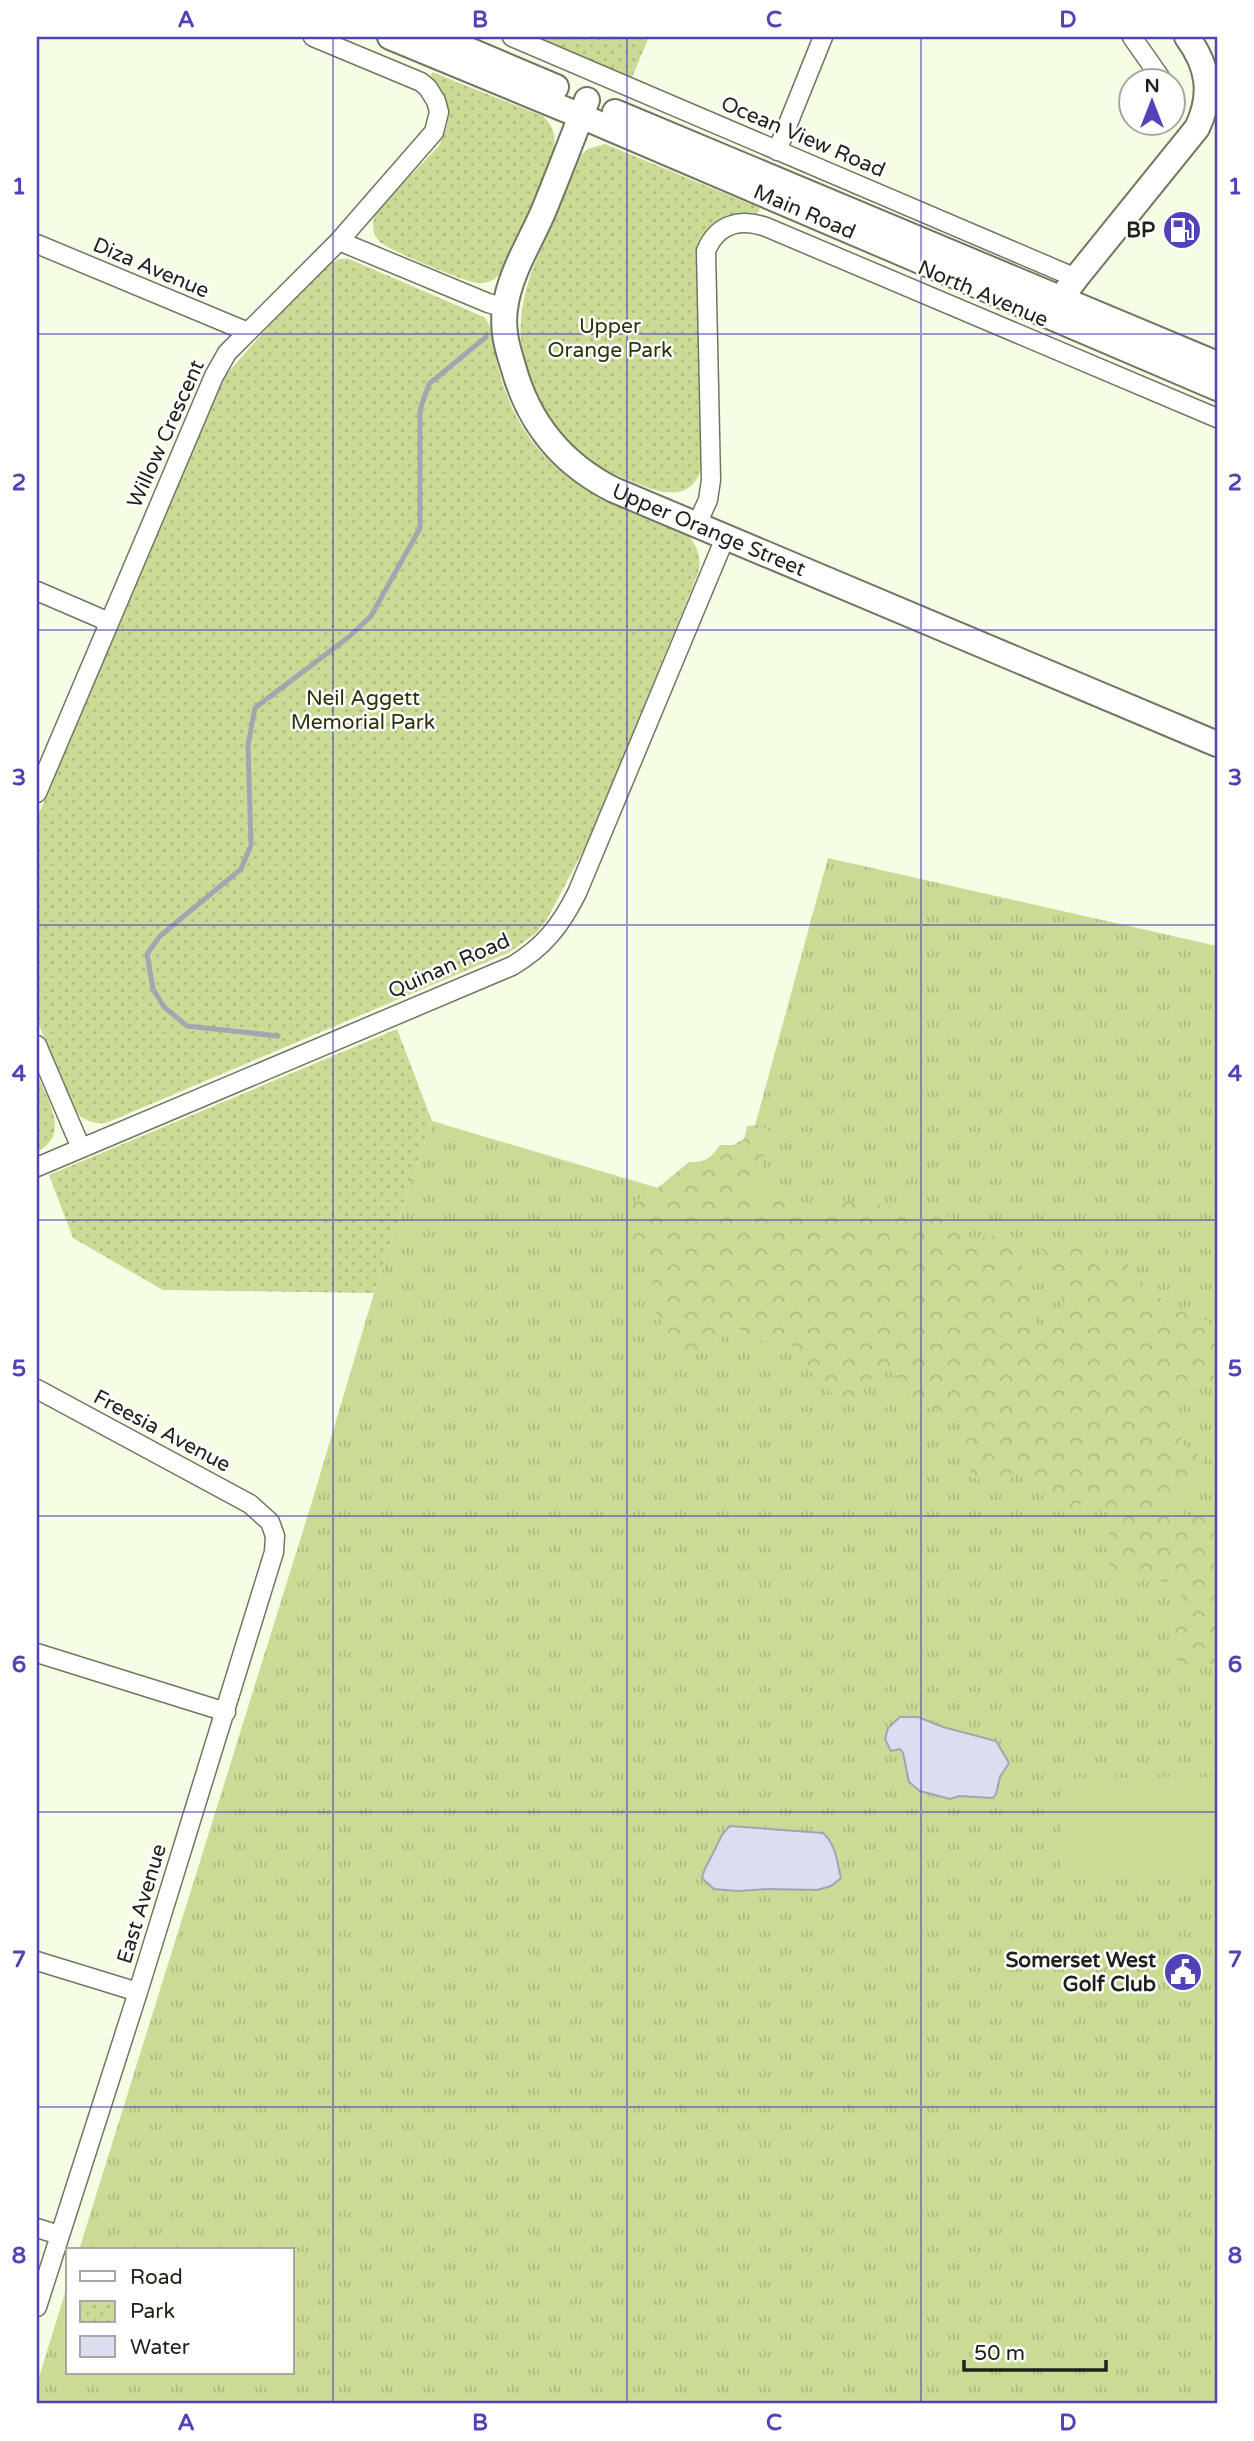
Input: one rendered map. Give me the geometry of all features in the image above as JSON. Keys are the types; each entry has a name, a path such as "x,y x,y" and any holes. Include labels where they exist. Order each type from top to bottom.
{"street":[{"name":"Willow Crescent","path":"37,793 214,376 227,353 339,241 434,132 439,112 433,94 421,82 313,37"},
{"name":"Main Road","path":"390,37 584,108 1057,308 1217,364"},
{"name":"Main Road","path":"438,37 584,108"},
{"name":"Ocean View Road","path":"512,37 1076,278"},
{"path":"777,151 823,37"},
{"path":"1132,37 1152,66"},
{"path":"1057,308 1076,278 1197,128 1208,97 1207,78 1203,62 1187,37"},
{"name":"Upper Orange Street","path":"584,108 544,211 512,283 505,308 505,337 516,379 533,418 557,449 577,468 597,481 725,538 1217,744"},
{"name":"North Avenue","path":"697,524 708,500 711,480 706,251 717,232 728,225 752,222 766,227 1217,418"},
{"path":"339,241 505,308"},
{"name":"Diza Avenue","path":"37,244 248,332"},
{"name":"Main Road","path":"1057,308 1217,388"},
{"name":"Quinan Road","path":"37,1167 512,965 545,943 565,918 577,893 725,538"},
{"path":"37,591 109,622"},
{"path":"37,1045 81,1148"},
{"name":"Freesia Avenue","path":"37,1389 250,1504 264,1515"},
{"name":"East Avenue","path":"37,2307 138,1993 274,1552 273,1529 264,1515"},
{"path":"37,1653 226,1712"},
{"path":"37,1961 138,1993"},
{"path":"37,2228 59,2235"}],"green space":[{"path":"535,37 649,37 632,77"},
{"name":"Upper Orange Park","path":"432,72 543,116 554,133 553,153 505,268 490,281 471,282 410,258 379,241 374,230 373,222 377,210 438,147 443,138 447,119 446,102 431,76"},
{"name":"Upper Orange Park","path":"605,144 760,208 757,214 736,214 718,221 704,234 696,254 703,462 699,476 684,490 653,490 621,477 576,450 561,435 539,401 522,352 521,317 532,270 581,155 588,149"},
{"name":"Neil Aggett Memorial Park","path":"339,259 349,259 484,317 492,333 509,402 537,447 565,473 597,494 687,534 698,551 699,571 590,838 546,921 536,933 510,952 106,1123 92,1122 84,1119 74,1109 37,1020 37,818 223,378 294,298 330,264"},
{"name":"Somerset West Golf Club","path":"828,858 1217,946 1217,2404 37,2404 37,2384 66,2290 66,2374 294,2374 294,2248 80,2248 311,1505 374,1293 432,1121 732,1210"},
{"path":"397,1029 432,1121 374,1293 163,1290 73,1238 49,1175"},
{"path":"37,1074 51,1106 55,1127 47,1145 37,1152"},
{"path":"760,1125 771,1132 762,1159 760,1179 750,1188 754,1192 774,1195 798,1211 824,1210 833,1201 872,1202 884,1207 935,1207 956,1221 958,1233 967,1242 989,1236 1004,1238 1014,1247 1033,1314 1041,1329 1054,1328 1063,1305 1060,1292 1042,1273 1042,1247 1053,1240 1079,1238 1115,1254 1126,1263 1150,1293 1185,1310 1195,1319 1207,1321 1217,1328 1217,1382 1204,1386 1173,1408 1170,1421 1180,1430 1182,1443 1201,1458 1204,1471 1195,1481 1173,1495 1174,1508 1190,1516 1217,1513 1217,1666 1183,1663 1173,1656 1170,1650 1169,1634 1182,1602 1179,1587 1163,1581 1115,1577 1108,1558 1110,1521 1104,1503 1084,1504 1068,1513 1055,1511 1024,1467 994,1481 973,1477 968,1461 965,1432 957,1416 932,1409 915,1400 889,1371 883,1368 873,1376 858,1397 844,1397 833,1394 818,1381 791,1344 760,1341 730,1326 715,1347 689,1352 682,1349 665,1329 652,1306 652,1280 637,1258 627,1235 625,1222 628,1210 636,1200 648,1196 689,1162 707,1159 720,1145 733,1145 744,1139 747,1126"},
{"path":"1217,1777 1217,1879 1062,1880 1061,1778"}],"water":[{"path":"900,1717 918,1717 943,1727 996,1741 1009,1763 1000,1777 993,1798 959,1796 950,1799 920,1791 909,1782 903,1753 900,1749 891,1751 885,1739 888,1728"},
{"path":"730,1826 823,1833 833,1848 841,1878 831,1886 817,1890 714,1889 702,1878 703,1874 720,1838"}],"waterway":[{"path":"278,1036 187,1026 164,1007 153,989 147,954 160,936 241,869 251,845 248,745 255,708 350,636 371,616 420,528 420,410 429,384 486,337"}],"place":[{"name":"BP","path":"1182,230"},
{"name":"Somerset West Golf Club","path":"1183,1972"}]}
